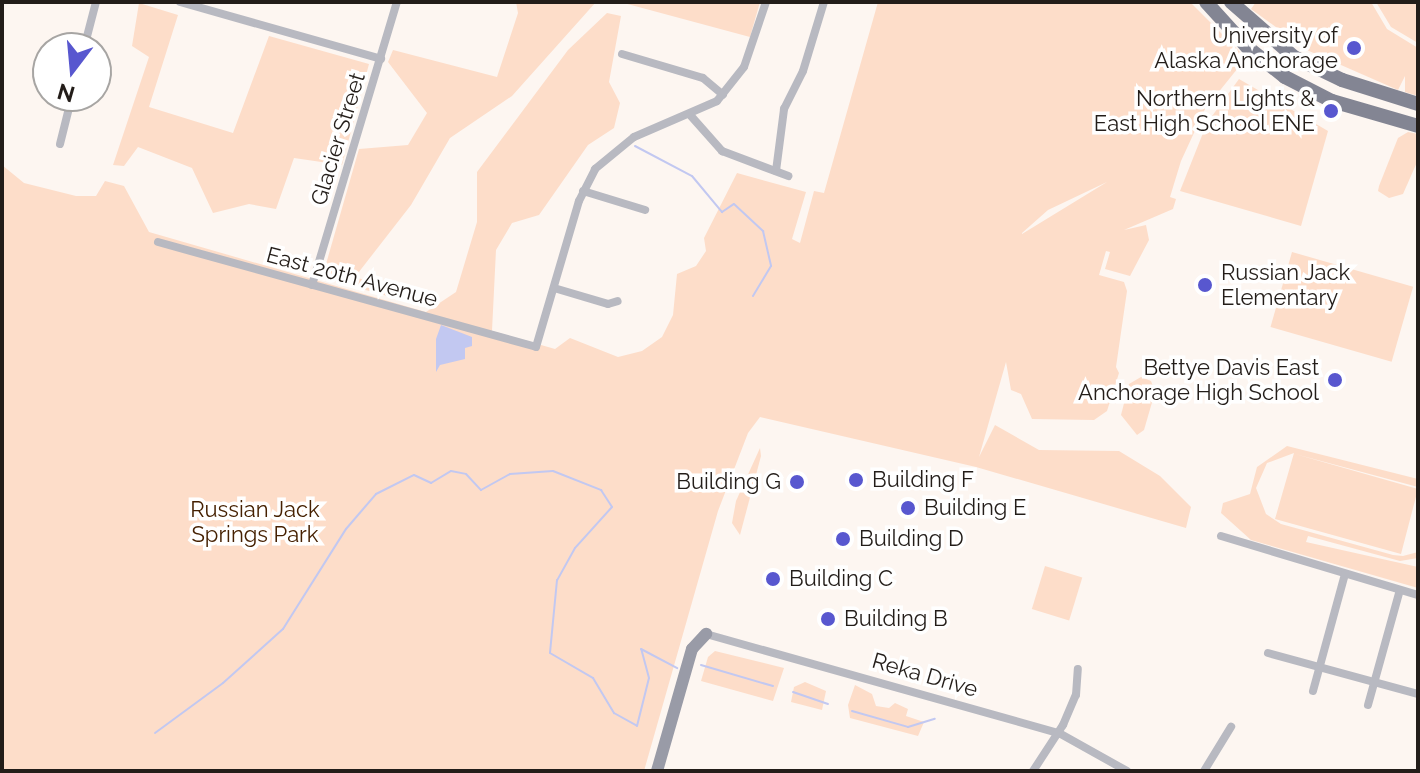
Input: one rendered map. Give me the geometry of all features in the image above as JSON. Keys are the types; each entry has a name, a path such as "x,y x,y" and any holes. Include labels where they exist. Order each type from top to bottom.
{"main road":[{"path":"1206,2 1247,47 1285,77 1332,101 1418,126"},
{"path":"1231,2 1294,57 1342,80 1418,104"}],"street":[{"path":"88,32 96,2"},
{"path":"180,2 210,6 381,59"},
{"name":"Glacier Street","path":"312,285 397,2"},
{"path":"618,301 608,304 554,288 583,191 608,154 634,137 691,116 723,95 744,67 766,2"},
{"path":"776,171 784,109 803,71 824,2"},
{"path":"622,54 703,78 723,95"},
{"path":"60,144 68,112"},
{"path":"691,116 722,151 788,176"},
{"path":"583,191 645,210"},
{"name":"East 20th Avenue","path":"158,242 536,347 554,288"},
{"path":"1221,536 1418,595"},
{"path":"1313,691 1345,574"},
{"path":"1368,705 1400,590"},
{"path":"657,771 692,649 706,634"},
{"name":"Reka Drive","path":"706,634 1059,733 1127,771"},
{"path":"1268,653 1418,694"},
{"path":"1033,771 1059,733 1076,695 1078,669"},
{"path":"1204,771 1231,727"}],"green space":[{"path":"516,2 596,2 512,96 450,138 411,205 355,277 402,292 402,300 322,278 359,149 408,145 427,113 388,62 393,50 497,77 518,13"},
{"path":"620,2 760,2 750,37"},
{"name":"Russian Jack Springs Park","path":"878,2 1190,2 1246,58 1205,109 1181,161 1170,197 1176,199 1173,209 1124,230 1146,225 1149,240 1130,276 1105,269 1110,252 1106,251 1099,275 1124,282 1127,291 1116,367 1119,373 1107,411 1094,420 1032,419 1021,394 1011,390 1006,362 979,457 995,425 1039,450 1119,451 1160,476 1191,507 1186,528 976,467 760,417 748,433 718,511 644,771 2,771 2,165 24,183 76,196 96,196 105,181 124,186 149,232 426,312 456,292 477,222 477,172 568,50 607,13 621,16 609,82 620,103 614,128 588,145 539,215 512,223 496,250 492,331 555,349 570,338 618,357 642,351 662,337 673,315 677,274 696,266 706,251 704,238 737,173 806,192 792,239 800,243 814,191 824,193","holes":["1107,182 1022,234 1048,210"]},
{"path":"1256,2 1371,2 1387,29 1418,48 1418,96 1405,92 1405,76 1398,90 1309,51 1251,9"},
{"path":"1376,2 1418,2 1418,43 1391,27"},
{"path":"139,3 178,15 149,107 233,133 269,36 369,64 342,165 294,158 276,209 249,204 213,213 192,168 138,147 124,166 113,165 149,57 132,46"},
{"path":"1239,79 1328,131 1301,226 1180,191 1207,123"},
{"path":"1408,132 1418,134 1418,160 1403,194 1389,198 1378,191 1379,186 1398,138"},
{"path":"1292,252 1413,287 1392,362 1271,327"},
{"path":"1141,377 1151,381 1155,392 1144,430 1137,435 1121,415 1129,384"},
{"path":"1287,446 1418,479 1418,487 1295,454 1418,489 1401,554 1275,519 1294,453 1267,463 1256,488 1266,514 1281,524 1393,555 1418,552 1418,558 1400,561 1308,536 1306,542 1418,567 1418,588 1251,540 1221,513 1223,503 1250,494 1257,467"},
{"path":"760,448 761,456 740,535 732,523 736,501"},
{"path":"1045,566 1082,577 1069,620 1032,609"},
{"path":"715,651 784,668 773,701 701,681 708,657"},
{"path":"805,682 826,691 822,710 791,702 794,687"},
{"path":"855,685 872,694 876,706 889,708 895,703 908,709 906,716 924,722 918,736 850,718 848,705"}],"water":[{"path":"441,325 472,337 472,346 465,348 465,359 440,365 436,372 436,339"}],"waterway":[{"path":"635,146 692,176 722,212 734,204 763,231 771,266 753,296"},
{"path":"155,733 223,683 283,629 346,529 376,494 414,475 431,483 451,471 466,474 481,490 510,474 553,471 601,490 612,507 575,548 557,580 550,653 593,678 614,713 637,726 649,678 641,649 677,668"},
{"path":"701,665 773,686"},
{"path":"793,692 828,704"},
{"path":"852,711 908,727 935,719"}],"place":[{"name":"University of Alaska Anchorage","path":"1354,48"},
{"name":"Northern Lights & East High School ENE","path":"1331,111"},
{"name":"Russian Jack Elementary","path":"1205,285"},
{"name":"Bettye Davis East Anchorage High School","path":"1335,380"},
{"name":"Building F","path":"856,480"},
{"name":"Building G","path":"797,482"},
{"name":"Building E","path":"908,508"},
{"name":"Building D","path":"843,539"},
{"name":"Building C","path":"773,579"},
{"name":"Building B","path":"828,619"}]}
